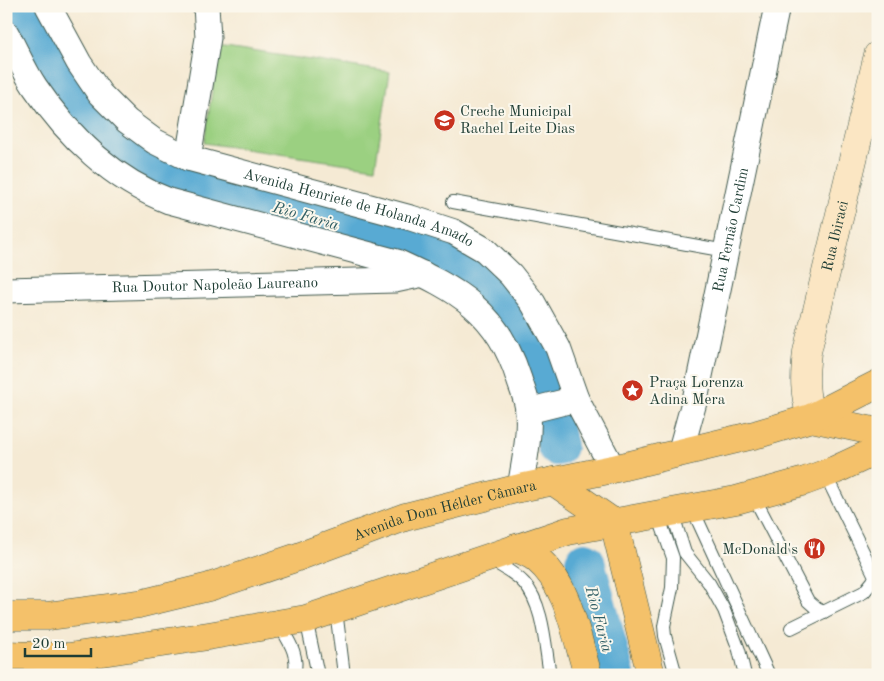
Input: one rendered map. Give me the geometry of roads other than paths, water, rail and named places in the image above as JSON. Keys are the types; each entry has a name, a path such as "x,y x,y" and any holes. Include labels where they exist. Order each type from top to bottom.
{"main road":[{"name":"Avenida Dom Hélder Câmara","path":"6,616 48,616 139,604 209,587 295,558 405,517 520,488 613,469 758,434 811,418 878,384"},
{"path":"811,418 878,432"},
{"path":"6,655 69,657 208,636 306,618 336,610 568,530 674,512 753,495 825,474 878,450"},
{"path":"553,481 614,523 651,675"},
{"path":"516,548 536,558 550,573 564,594 588,675"}],"street":[{"name":"Avenida Henriete de Holanda Amado","path":"48,6 79,63 100,94 126,121 154,141 188,158 411,218 454,232 485,250 511,275 533,303 558,348 550,406 528,438 520,488"},
{"path":"188,158 208,38 206,6"},
{"name":"Rua Fernão Cardim","path":"680,452 696,395 776,6"},
{"name":"Avenida Henriete de Holanda Amado","path":"6,33 34,86 58,119 85,148 114,171 148,193 169,201 396,262 423,274 465,298 484,314 501,336 515,366 550,406 613,469"},
{"name":"Rua Ibiraci","path":"811,418 805,395 807,352 878,55"},
{"name":"Rua Doutor Napoleão Laureano","path":"6,290 395,280 423,274"}],"lane":[{"path":"453,202 726,251"},
{"path":"791,628 864,592 875,576 825,474"},
{"path":"753,495 808,601 824,612"},
{"path":"674,512 709,548 770,675"},
{"path":"674,512 672,588 664,626 676,675"},
{"path":"674,512 685,553 709,583 724,610 739,650 745,675"},
{"path":"487,558 524,582 532,595 538,608 550,675"},
{"path":"336,610 344,675"},
{"path":"306,618 318,675"},
{"path":"278,623 296,657 297,666 294,675"}],"waterway":[{"name":"Rio Faria","path":"18,6 50,67 79,110 123,149 171,176 433,252 474,275 507,308 536,350 557,446"},
{"name":"Rio Faria","path":"585,562 615,675"}],"place":[{"name":"Creche Municipal Rachel Leite Dias","path":"444,120"},
{"name":"Praça Lorenza Adina Mera","path":"633,391"},
{"name":"McDonald's","path":"814,549"}]}
